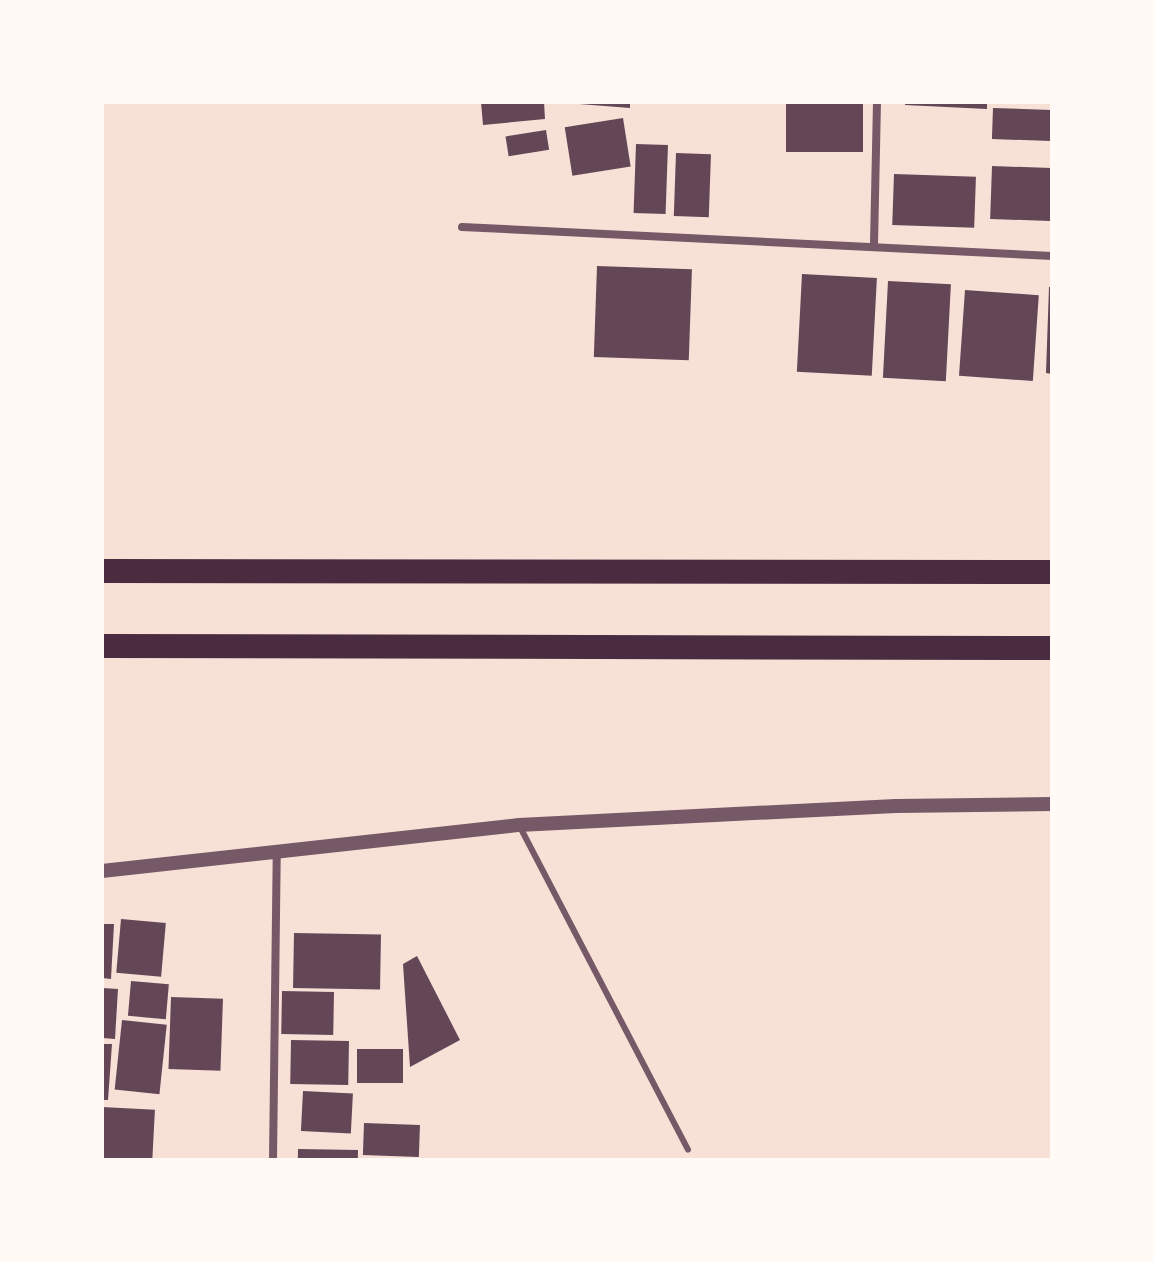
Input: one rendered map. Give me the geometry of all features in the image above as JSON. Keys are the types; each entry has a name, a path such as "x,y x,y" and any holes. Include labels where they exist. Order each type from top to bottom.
{"highway":[{"path":"102,571 1052,572"},
{"path":"102,646 1052,648"}],"street":[{"path":"874,245 877,102"},
{"path":"462,227 1052,256"},
{"path":"102,871 519,825 896,806 1052,804"},
{"path":"273,1160 277,853"}],"lane":[{"path":"519,825 688,1150"}],"building":[{"path":"481,102 544,102 545,119 483,125"},
{"path":"630,102 630,108 579,104"},
{"path":"786,102 863,102 863,152 786,152"},
{"path":"905,102 987,102 987,109 905,105"},
{"path":"993,108 1052,110 1051,141 992,139"},
{"path":"623,118 631,166 572,176 565,127"},
{"path":"546,130 549,150 509,156 506,136"},
{"path":"636,144 668,145 666,214 634,213"},
{"path":"676,153 711,154 709,217 674,216"},
{"path":"992,166 1052,168 1050,221 990,219"},
{"path":"894,174 976,177 974,228 892,225"},
{"path":"597,266 692,269 689,360 594,357"},
{"path":"802,274 877,278 872,376 797,372"},
{"path":"888,281 951,284 946,381 883,378"},
{"path":"1049,287 1052,287 1052,374 1046,373"},
{"path":"965,290 1039,295 1033,381 959,376"},
{"path":"121,919 166,923 161,977 116,973"},
{"path":"102,924 114,924 111,979 102,978"},
{"path":"294,933 381,935 380,990 293,988"},
{"path":"417,956 460,1040 410,1067 403,964"},
{"path":"131,981 169,984 166,1019 128,1016"},
{"path":"102,988 118,989 115,1039 102,1038"},
{"path":"282,991 334,992 333,1035 281,1034"},
{"path":"171,997 223,999 220,1071 168,1069"},
{"path":"122,1020 167,1025 159,1094 115,1090"},
{"path":"291,1040 349,1041 348,1085 290,1084"},
{"path":"102,1044 112,1044 108,1100 102,1100"},
{"path":"357,1049 403,1049 403,1083 357,1083"},
{"path":"303,1091 353,1094 351,1134 301,1131"},
{"path":"102,1107 155,1110 152,1160 102,1160"},
{"path":"364,1123 420,1125 419,1157 363,1155"},
{"path":"298,1149 358,1150 358,1160 298,1160"}]}
